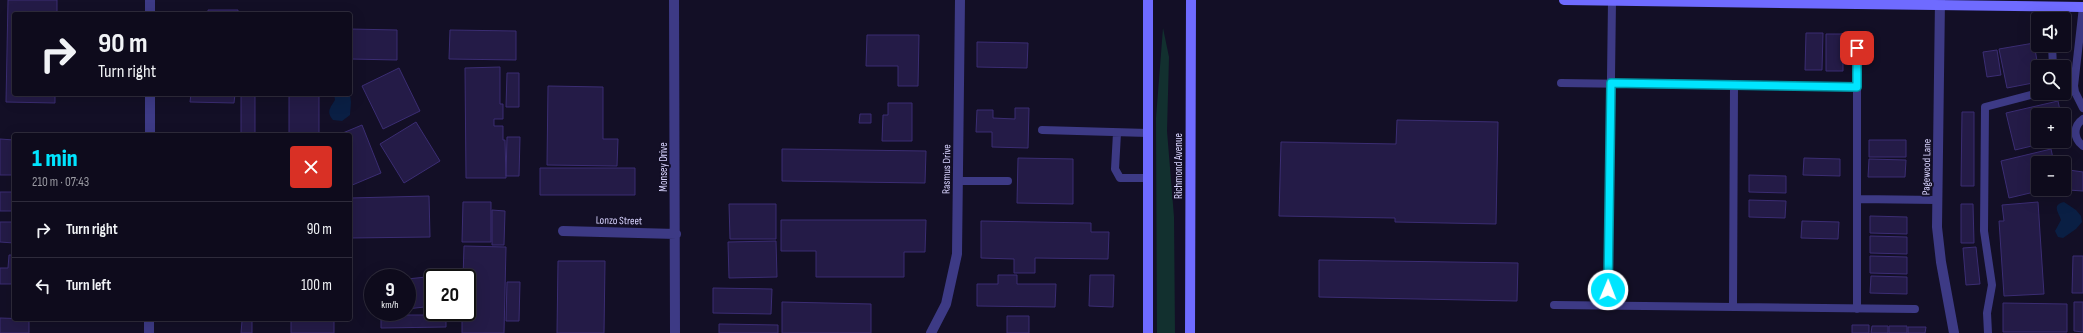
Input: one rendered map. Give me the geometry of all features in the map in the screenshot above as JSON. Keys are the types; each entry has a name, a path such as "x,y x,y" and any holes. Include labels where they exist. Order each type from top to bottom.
{"main road":[{"path":"1148,0 1148,333"},
{"name":"Richmond Avenue","path":"1190,333 1191,0"},
{"path":"1564,0 1940,2 2047,7 2083,6"}],"street":[{"path":"150,0 150,12"},
{"name":"Monsey Drive","path":"674,0 676,234 675,333"},
{"name":"Rasmus Drive","path":"931,333 946,304 957,254 960,0"},
{"name":"Pagewood Lane","path":"1940,2 1937,200 1938,245 1954,333"},
{"path":"150,96 150,133"},
{"name":"Lonzo Street","path":"563,231 676,234"},
{"path":"149,321 149,333"}],"lane":[{"path":"1608,306 1612,1"},
{"path":"2083,6 2075,92 2083,108"},
{"path":"2047,7 2048,12"},
{"path":"1857,48 1857,309"},
{"path":"1561,83 1857,87"},
{"path":"1733,307 1734,85"},
{"path":"2071,92 2075,92"},
{"path":"1988,333 1987,313 1992,285 1984,231 1985,107 2031,95"},
{"path":"2083,119 2076,126 2075,131 2078,141 2083,146"},
{"path":"1042,130 1117,133 1148,132"},
{"path":"1117,133 1115,169 1120,178 1149,178"},
{"path":"958,181 1008,181"},
{"path":"1857,199 1937,200"},
{"path":"1554,305 1915,309"}],"green space":[{"path":"1163,28 1169,57 1167,131 1174,217 1175,333 1157,333 1156,118"}],"water":[{"path":"334,96 350,96 350,115 342,121 333,120 329,112 335,100"},
{"path":"2064,202 2076,210 2081,216 2082,222 2076,229 2063,238 2058,237 2055,231 2061,220 2057,207 2060,203"}],"building":[{"path":"8,0 57,0 57,12 12,12 12,96 55,96 55,103 6,102"},
{"path":"208,10 238,10 238,12 208,12"},
{"path":"352,29 397,30 397,60 352,59"},
{"path":"450,30 516,31 516,60 449,59"},
{"path":"1806,33 1823,33 1822,70 1805,70"},
{"path":"1826,34 1843,34 1843,71 1826,71"},
{"path":"867,35 919,35 918,86 898,86 898,66 866,66"},
{"path":"977,42 1028,43 1027,68 977,67"},
{"path":"2031,44 2031,52 2036,52 2037,60 2031,60 2031,83 2007,88 1999,49"},
{"path":"1997,50 2001,75 1987,77 1983,52"},
{"path":"500,67 500,104 503,104 503,119 494,119 494,126 503,126 506,178 466,178 465,68"},
{"path":"399,68 420,111 383,129 362,86"},
{"path":"507,73 519,73 519,107 506,107"},
{"path":"548,86 603,87 603,139 618,139 617,166 547,165"},
{"path":"191,96 235,96 234,103 190,102"},
{"path":"241,96 255,96 255,133 241,133"},
{"path":"289,96 319,96 319,133 289,133"},
{"path":"2058,101 2060,108 2031,108 2031,146 2015,150 2006,113"},
{"path":"888,103 912,103 912,141 882,141 883,115 888,115"},
{"path":"1015,108 1029,108 1028,148 992,147 992,132 976,132 977,110 993,110 993,118 1015,119"},
{"path":"1962,112 1974,112 1974,186 1961,186"},
{"path":"860,114 871,114 871,123 859,123"},
{"path":"1397,120 1498,122 1496,224 1395,222 1395,218 1279,216 1281,142 1396,144"},
{"path":"416,122 440,161 404,183 380,144"},
{"path":"362,125 381,173 352,185 352,133 343,133"},
{"path":"507,137 520,137 519,176 506,176"},
{"path":"0,139 12,140 12,175 0,175"},
{"path":"1869,140 1906,140 1906,157 1869,157"},
{"path":"782,149 926,151 925,183 782,181"},
{"path":"2051,149 2052,156 2031,156 2031,193 2009,198 2001,161"},
{"path":"1018,158 1073,159 1073,204 1017,203"},
{"path":"1804,158 1840,159 1840,176 1803,175"},
{"path":"1869,159 1906,160 1905,177 1868,177"},
{"path":"540,168 635,168 635,195 540,195"},
{"path":"2071,170 2083,172 2083,191 2071,190"},
{"path":"1749,175 1786,176 1786,193 1749,192"},
{"path":"0,192 12,192 12,211 0,211"},
{"path":"429,196 430,237 352,238 352,198"},
{"path":"1749,200 1786,201 1785,218 1749,217"},
{"path":"463,202 491,202 491,242 462,242"},
{"path":"2038,202 2044,294 2004,296 1999,221 2004,221 2002,205"},
{"path":"729,204 776,204 776,239 730,239"},
{"path":"1961,204 1973,204 1974,243 1961,243"},
{"path":"492,210 505,211 504,245 492,245"},
{"path":"1870,216 1907,217 1907,234 1870,233"},
{"path":"781,220 926,220 925,252 904,252 904,277 816,277 816,251 781,251"},
{"path":"981,221 1091,223 1091,232 1109,232 1108,259 1035,258 1035,273 1014,273 1014,259 981,258"},
{"path":"1802,221 1839,222 1838,239 1801,238"},
{"path":"0,222 12,222 12,243 0,242"},
{"path":"1870,236 1907,237 1907,254 1870,253"},
{"path":"776,241 777,277 729,278 728,242"},
{"path":"464,246 506,247 504,333 462,333 462,321 476,321 476,269 463,269"},
{"path":"1976,247 1980,284 1966,285 1963,248"},
{"path":"9,255 12,255 12,284 0,284 0,268 8,268"},
{"path":"1870,256 1907,257 1907,274 1870,273"},
{"path":"2073,256 2083,256 2083,293 2072,293"},
{"path":"1319,260 1518,263 1517,301 1319,297"},
{"path":"558,261 605,261 604,333 557,333"},
{"path":"998,275 1017,275 1017,284 1056,284 1055,307 977,306 977,284 998,284"},
{"path":"1090,275 1114,275 1113,307 1089,306"},
{"path":"1871,276 1907,277 1907,294 1870,293"},
{"path":"424,277 424,307 416,308 416,278"},
{"path":"507,282 520,282 519,321 506,321"},
{"path":"713,288 772,289 771,314 713,313"},
{"path":"782,302 871,304 871,333 782,333"},
{"path":"2074,302 2083,302 2083,332 2074,331"},
{"path":"2003,303 2067,304 2067,332 2003,332"},
{"path":"416,315 424,315 424,321 446,321 446,327 381,328 381,321 416,321"},
{"path":"1007,316 1029,316 1029,333 1007,333"},
{"path":"0,318 12,318 12,321 29,321 29,333 0,333"},
{"path":"242,321 252,321 252,333 241,333"},
{"path":"291,321 334,321 334,333 291,333"},
{"path":"719,324 778,325 778,333 719,333"},
{"path":"1852,325 1869,325 1869,333 1852,333"},
{"path":"1872,326 1888,326 1888,333 1871,333"},
{"path":"1889,326 1907,326 1907,333 1889,333"},
{"path":"1908,327 1926,327 1925,333 1908,333"}],"route":[{"path":"1608,290 1611,83 1857,87 1857,48"}]}
